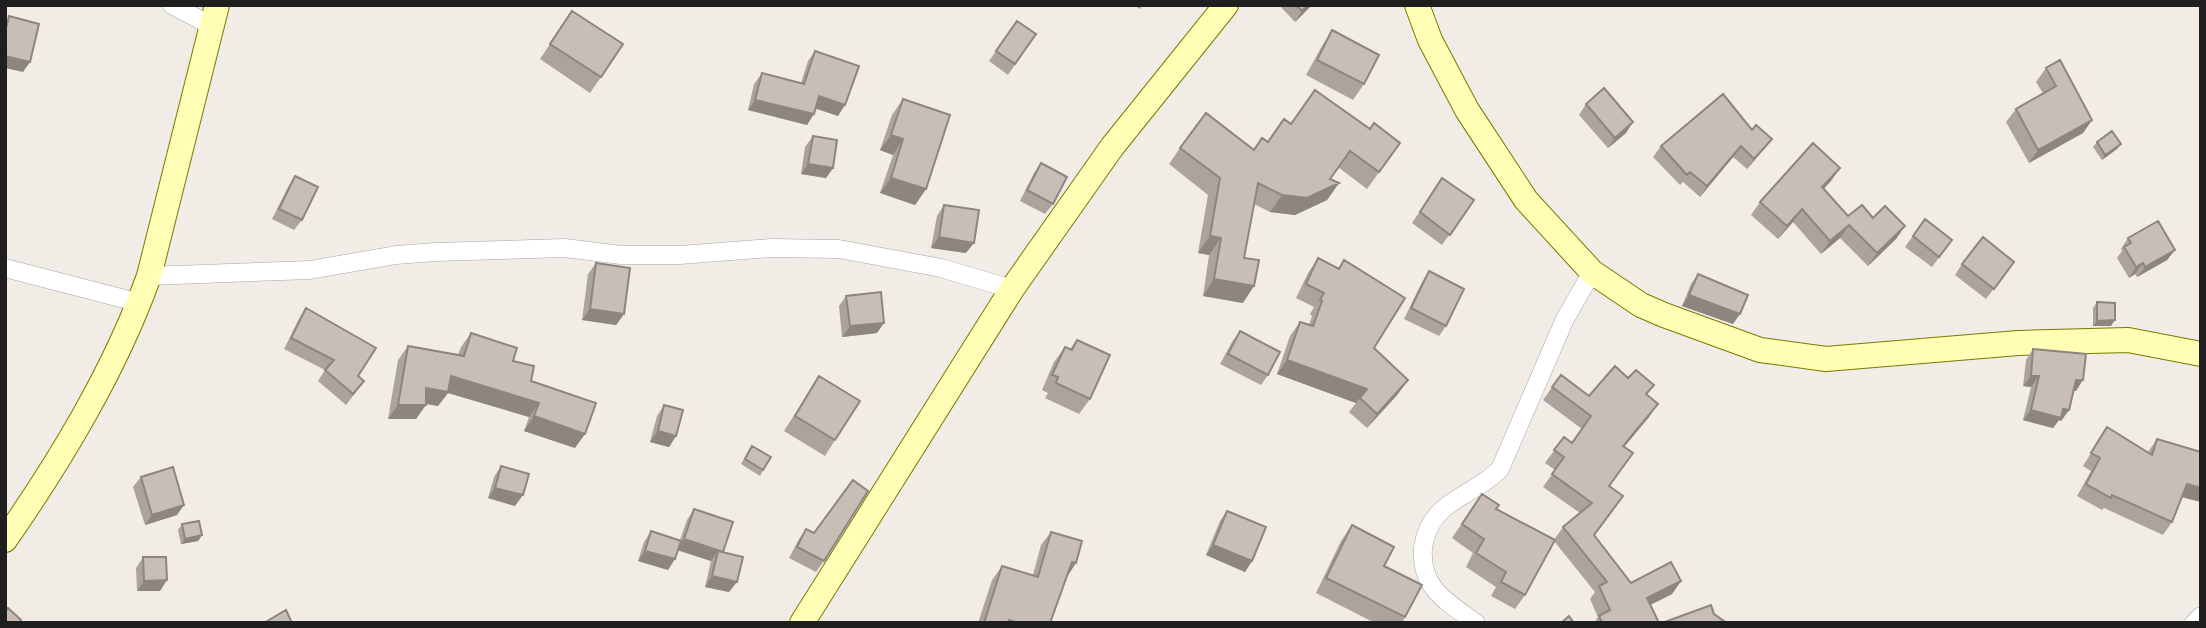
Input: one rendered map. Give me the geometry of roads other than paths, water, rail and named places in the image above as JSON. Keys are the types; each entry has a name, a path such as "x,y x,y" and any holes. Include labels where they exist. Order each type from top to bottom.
{"street":[{"path":"5,540 48,478 94,396 140,303 149,276 214,15 172,5"},
{"path":"802,623 1012,289 1112,147 1226,5"},
{"path":"1417,5 1430,40 1467,110 1519,189 1592,272 1652,310 1760,350 1826,359 2018,343 2128,340 2201,354"},
{"path":"149,276 310,270 396,255 448,251 565,248 621,255 680,256 771,248 839,249 941,268 1012,289"},
{"path":"5,268 140,303"},
{"path":"1476,623 1427,581 1422,568 1424,543 1430,524 1444,508 1488,482 1500,469 1565,319 1592,272"},
{"path":"2194,623 2201,616"}]}
